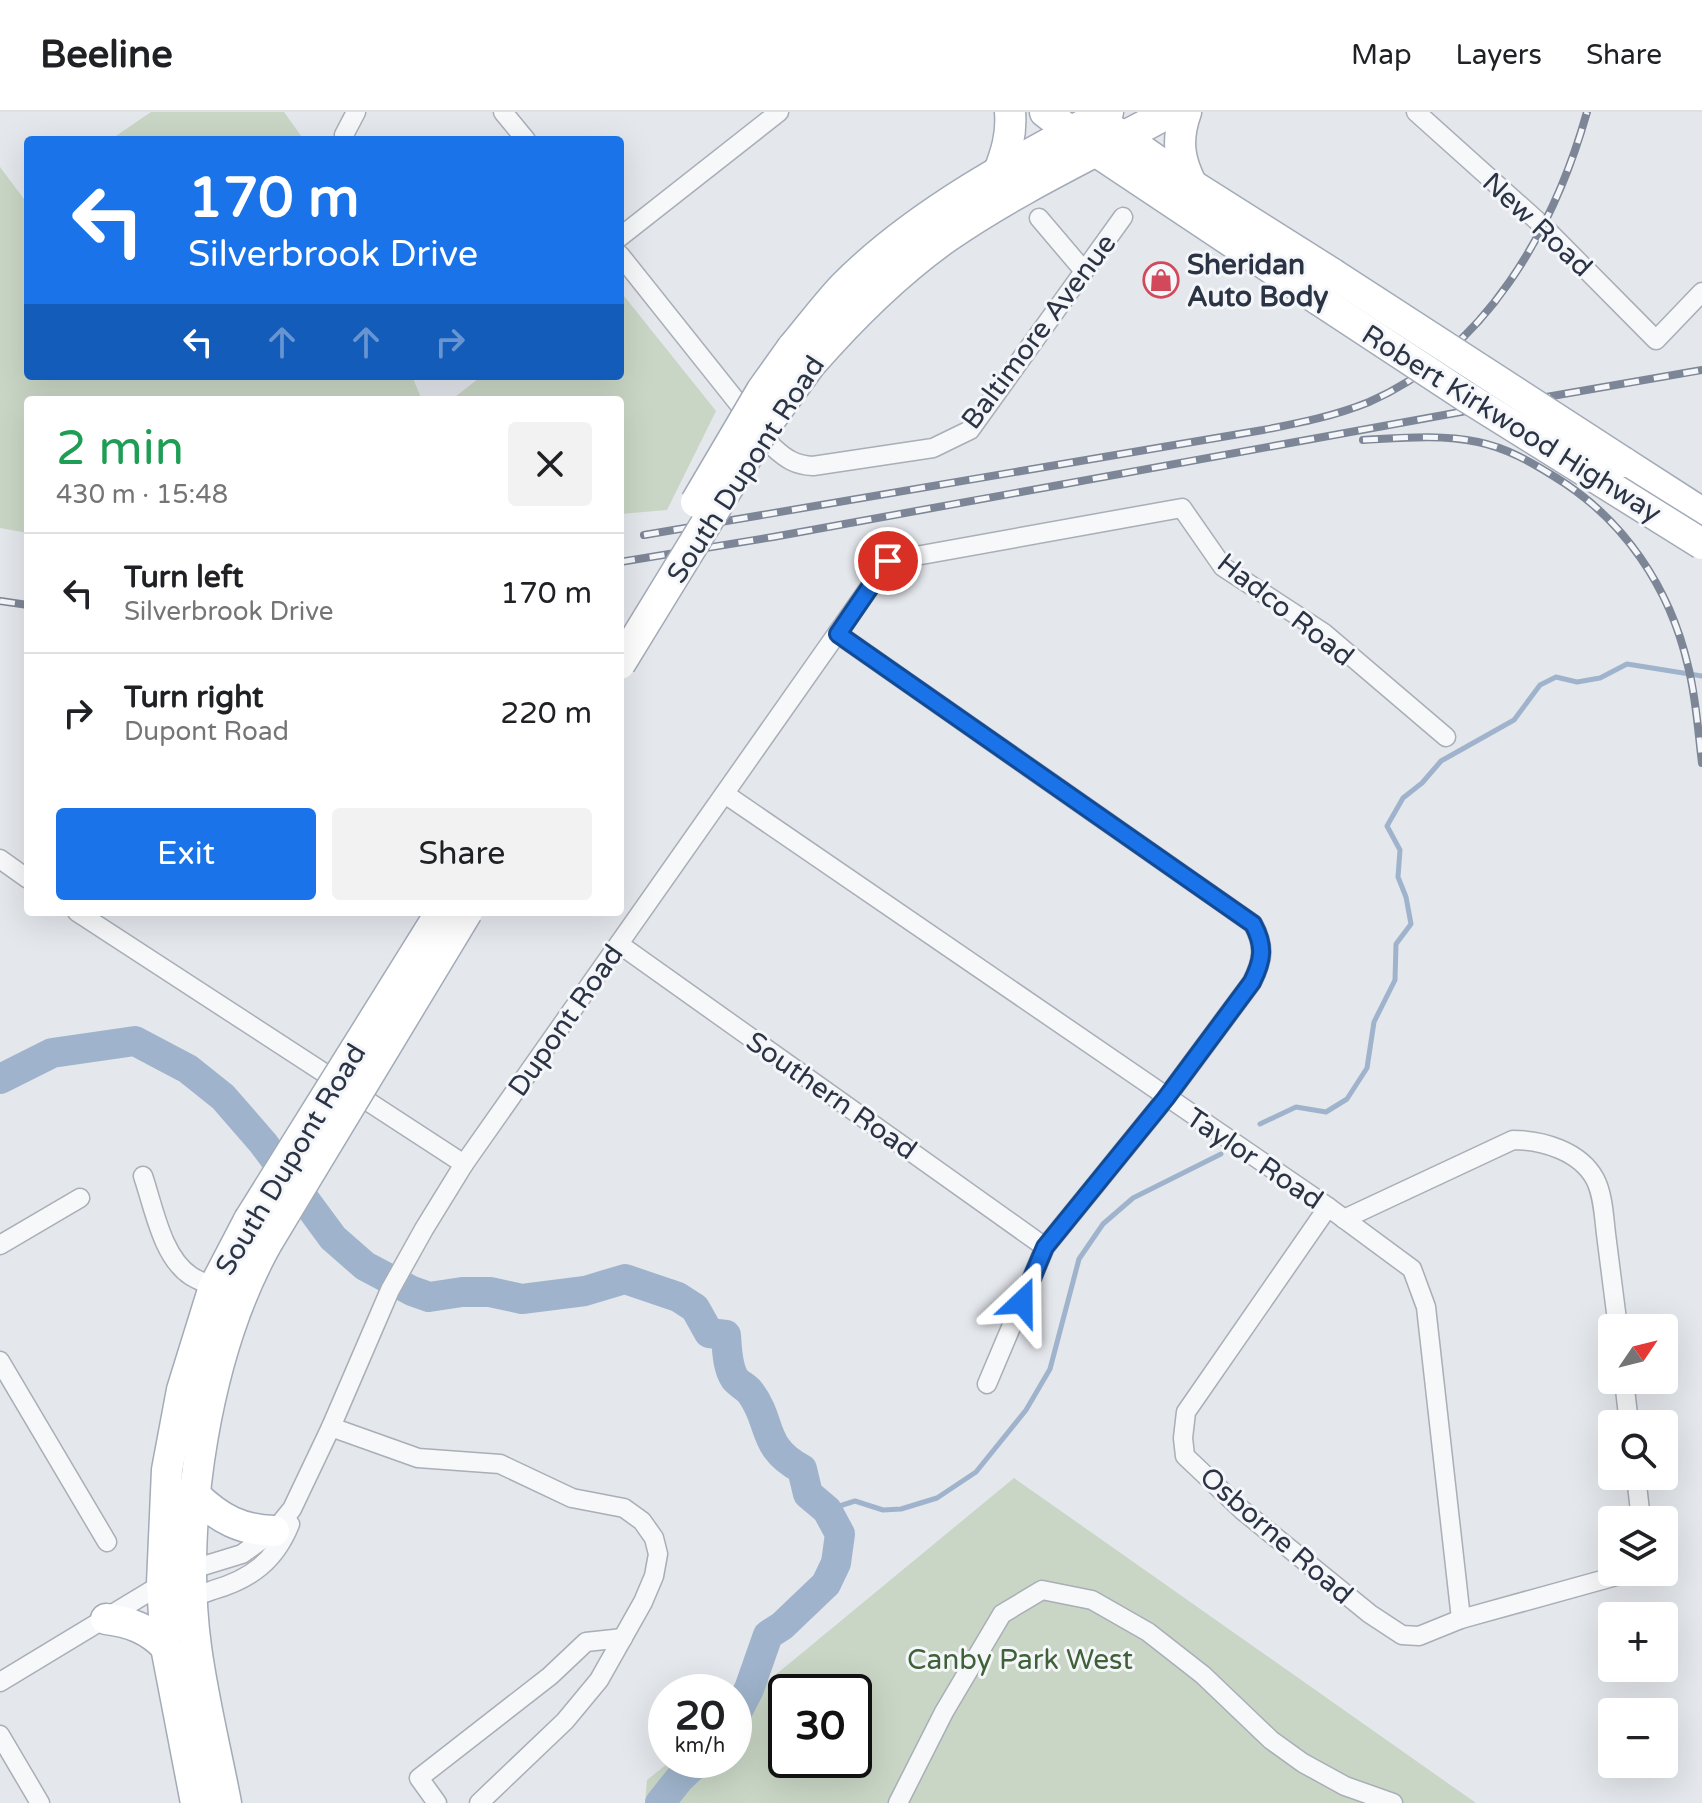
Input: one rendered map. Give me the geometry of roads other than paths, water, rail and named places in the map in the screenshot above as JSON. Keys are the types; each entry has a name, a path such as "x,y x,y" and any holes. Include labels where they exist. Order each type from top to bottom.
{"main road":[{"path":"998,174 1012,128 1010,112"},
{"name":"Robert Kirkwood Highway","path":"1045,112 1097,127 1192,185 1465,396 1702,544"},
{"name":"South Dupont Road","path":"624,657 767,424 801,356 843,287 884,251 955,199 998,174 1097,127 1170,112"},
{"path":"1186,112 1178,140 1179,154 1192,185"},
{"name":"South Dupont Road","path":"624,620 762,390 945,239 1097,127"},
{"name":"Robert Kirkwood Highway","path":"1097,127 1326,287 1702,513"},
{"name":"South Dupont Road","path":"196,1803 166,1647 162,1584 167,1470 182,1390 258,1232 439,916"},
{"name":"South Dupont Road","path":"258,1232 464,916"},
{"name":"South Dupont Road","path":"226,1296 196,1496 193,1583 196,1644 226,1803"},
{"path":"196,1496 222,1518 237,1526 252,1530 283,1520"},
{"path":"106,1619 138,1626 157,1637 166,1647"},
{"path":"184,1741 202,1774 208,1803"}],"street":[{"path":"344,135 356,112"},
{"path":"503,112 523,136"},
{"path":"624,234 779,112"},
{"name":"New Road","path":"1416,112 1543,226 1656,340 1702,292"},
{"name":"Baltimore Avenue","path":"624,260 773,447 784,458 798,465 813,466 933,448 970,430 1123,217"},
{"path":"1039,218 1084,271"},
{"name":"Hadco Road","path":"888,561 1182,508 1223,567 1324,633 1446,737"},
{"name":"Dupont Road","path":"193,1583 242,1554 283,1520 331,1427 390,1290 464,1164 888,561"},
{"path":"838,634 1253,924 1262,947 1260,967 1252,982 1166,1098 1045,1247 987,1384"},
{"name":"Taylor Road","path":"725,794 1328,1207 1412,1269 1426,1307 1461,1619"},
{"path":"0,884 6,863 24,876"},
{"path":"83,916 464,1164"},
{"name":"Southern Road","path":"619,944 1045,1247"},
{"path":"1344,1219 1513,1140 1532,1140 1558,1148 1578,1160 1595,1179 1603,1208 1616,1314"},
{"path":"143,1176 162,1232 177,1262 190,1275 226,1296"},
{"path":"0,1245 80,1198"},
{"name":"Osborne Road","path":"1328,1207 1186,1412 1183,1438 1185,1456 1242,1510 1370,1614 1402,1635 1419,1636 1461,1619"},
{"path":"0,1361 107,1542"},
{"path":"331,1427 418,1458 500,1464 572,1498 624,1508 642,1521 654,1538 658,1554 654,1576 643,1602 599,1680 565,1721 479,1803"},
{"name":"Dupont Road","path":"193,1583 230,1586 260,1570 284,1538 292,1520 283,1520"},
{"path":"1461,1619 1598,1581"},
{"path":"0,1682 162,1584 193,1583"},
{"path":"898,1803 944,1712 1002,1614 1042,1590 1092,1600 1148,1632 1203,1675 1271,1740 1303,1763 1345,1786 1393,1803"},
{"path":"437,1803 419,1778 550,1676 586,1642 623,1638"},
{"path":"0,1735 40,1803"}],"waterway":[{"path":"1260,1124 1296,1107 1326,1112 1347,1099 1367,1068 1374,1022 1395,980 1396,944 1411,924 1398,877 1400,850 1387,826 1403,798 1422,783 1441,761 1514,720 1540,685 1556,677 1577,682 1600,678 1627,664 1702,676"},
{"path":"0,1079 52,1053 135,1041 188,1069 223,1097 263,1143 333,1238 365,1266 412,1291 429,1297 490,1292 522,1299 585,1291 625,1279 678,1297 695,1308 709,1333 726,1335 732,1374 757,1403 779,1452 802,1469 808,1494 827,1510 840,1534 836,1563 826,1584 782,1626 768,1635 752,1680"},
{"path":"827,1510 855,1501 883,1510 901,1509 937,1498 976,1472 1026,1410 1050,1369 1079,1259 1103,1224 1133,1198 1221,1154"},
{"path":"660,1803 680,1778"}],"railway":[{"path":"644,535 1263,430 1330,415 1369,402 1411,380 1448,352 1481,319 1510,282 1555,200 1587,112"},
{"path":"624,561 1702,370"},
{"path":"1363,440 1435,437 1499,448 1546,471 1602,513 1641,558 1669,609 1691,678 1702,763"},
{"path":"0,601 24,604"}],"place":[{"name":"Sheridan Auto Body","path":"1161,280"}],"park label":[{"name":"Canby Park West","path":"1020,1659"}]}
